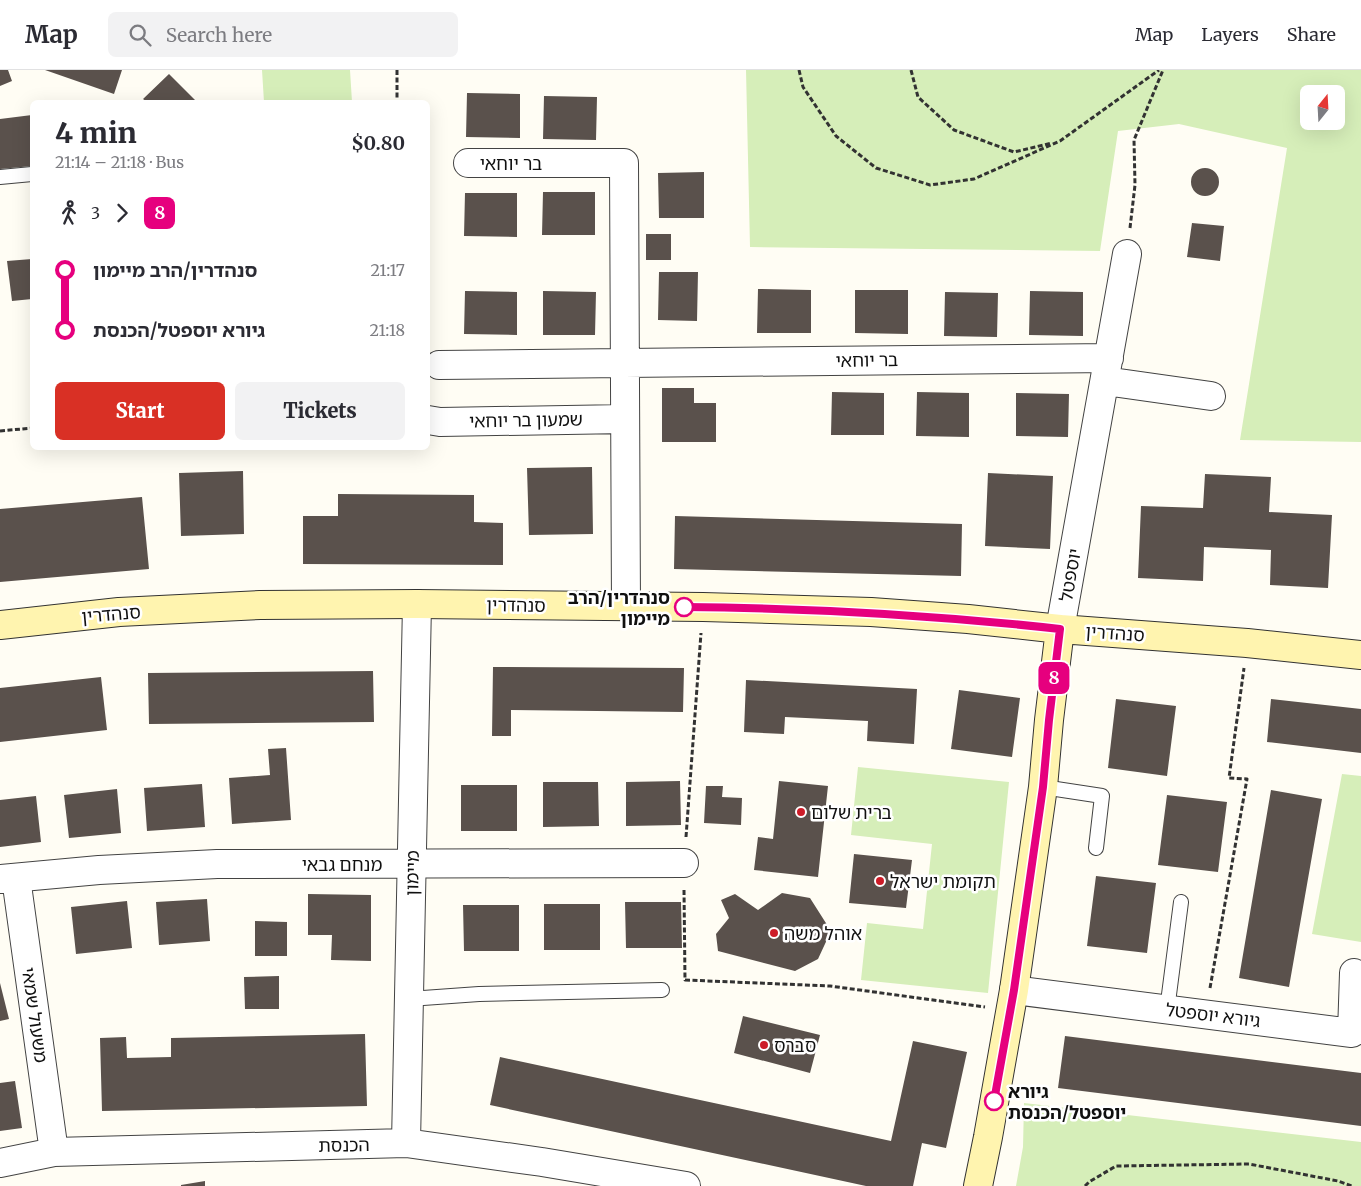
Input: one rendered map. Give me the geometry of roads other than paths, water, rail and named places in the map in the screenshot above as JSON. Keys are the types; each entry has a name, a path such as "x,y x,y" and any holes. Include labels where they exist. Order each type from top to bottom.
{"street":[{"name":"בר יוחאי","path":"468,163 624,163 626,606"},
{"name":"יוספטל","path":"978,1186 1012,1000 1043,787 1060,629 1127,254"},
{"name":"בר יוחאי","path":"440,365 625,363 1107,369"},
{"path":"1107,369 1211,396"},
{"name":"שמעון בר יוחאי","path":"430,420 440,422 625,419"},
{"name":"סנהדרין","path":"0,625 120,612 260,605 416,604 703,607 871,612 968,619 1060,629 1248,643 1361,655"},
{"name":"מיימון","path":"406,1143 416,604"},
{"name":"מנחם גבאי","path":"8,878 99,870 217,864 684,863"},
{"name":"משעול שמאי","path":"8,878 54,1152"},
{"name":"גיורא יוספטל","path":"1012,1000 1167,1010 1352,1033 1354,973"},
{"name":"הכנסת","path":"0,1163 54,1152 406,1143 542,1162 626,1181 686,1186"}],"lane":[{"path":"0,177 30,174"},
{"path":"1043,787 1102,796 1096,848"},
{"path":"1167,1010 1181,902"},
{"path":"409,999 479,994 662,990"}],"place":[{"name":"סנהדרין/הרב מיימון","path":"684,607"},
{"name":"ברית שלום","path":"801,812"},
{"name":"תקומת ישראל","path":"880,881"},
{"name":"אוהל משה","path":"774,933"},
{"name":"סברס","path":"764,1045"},
{"name":"גיורא יוספטל/הכנסת","path":"994,1101"}]}
